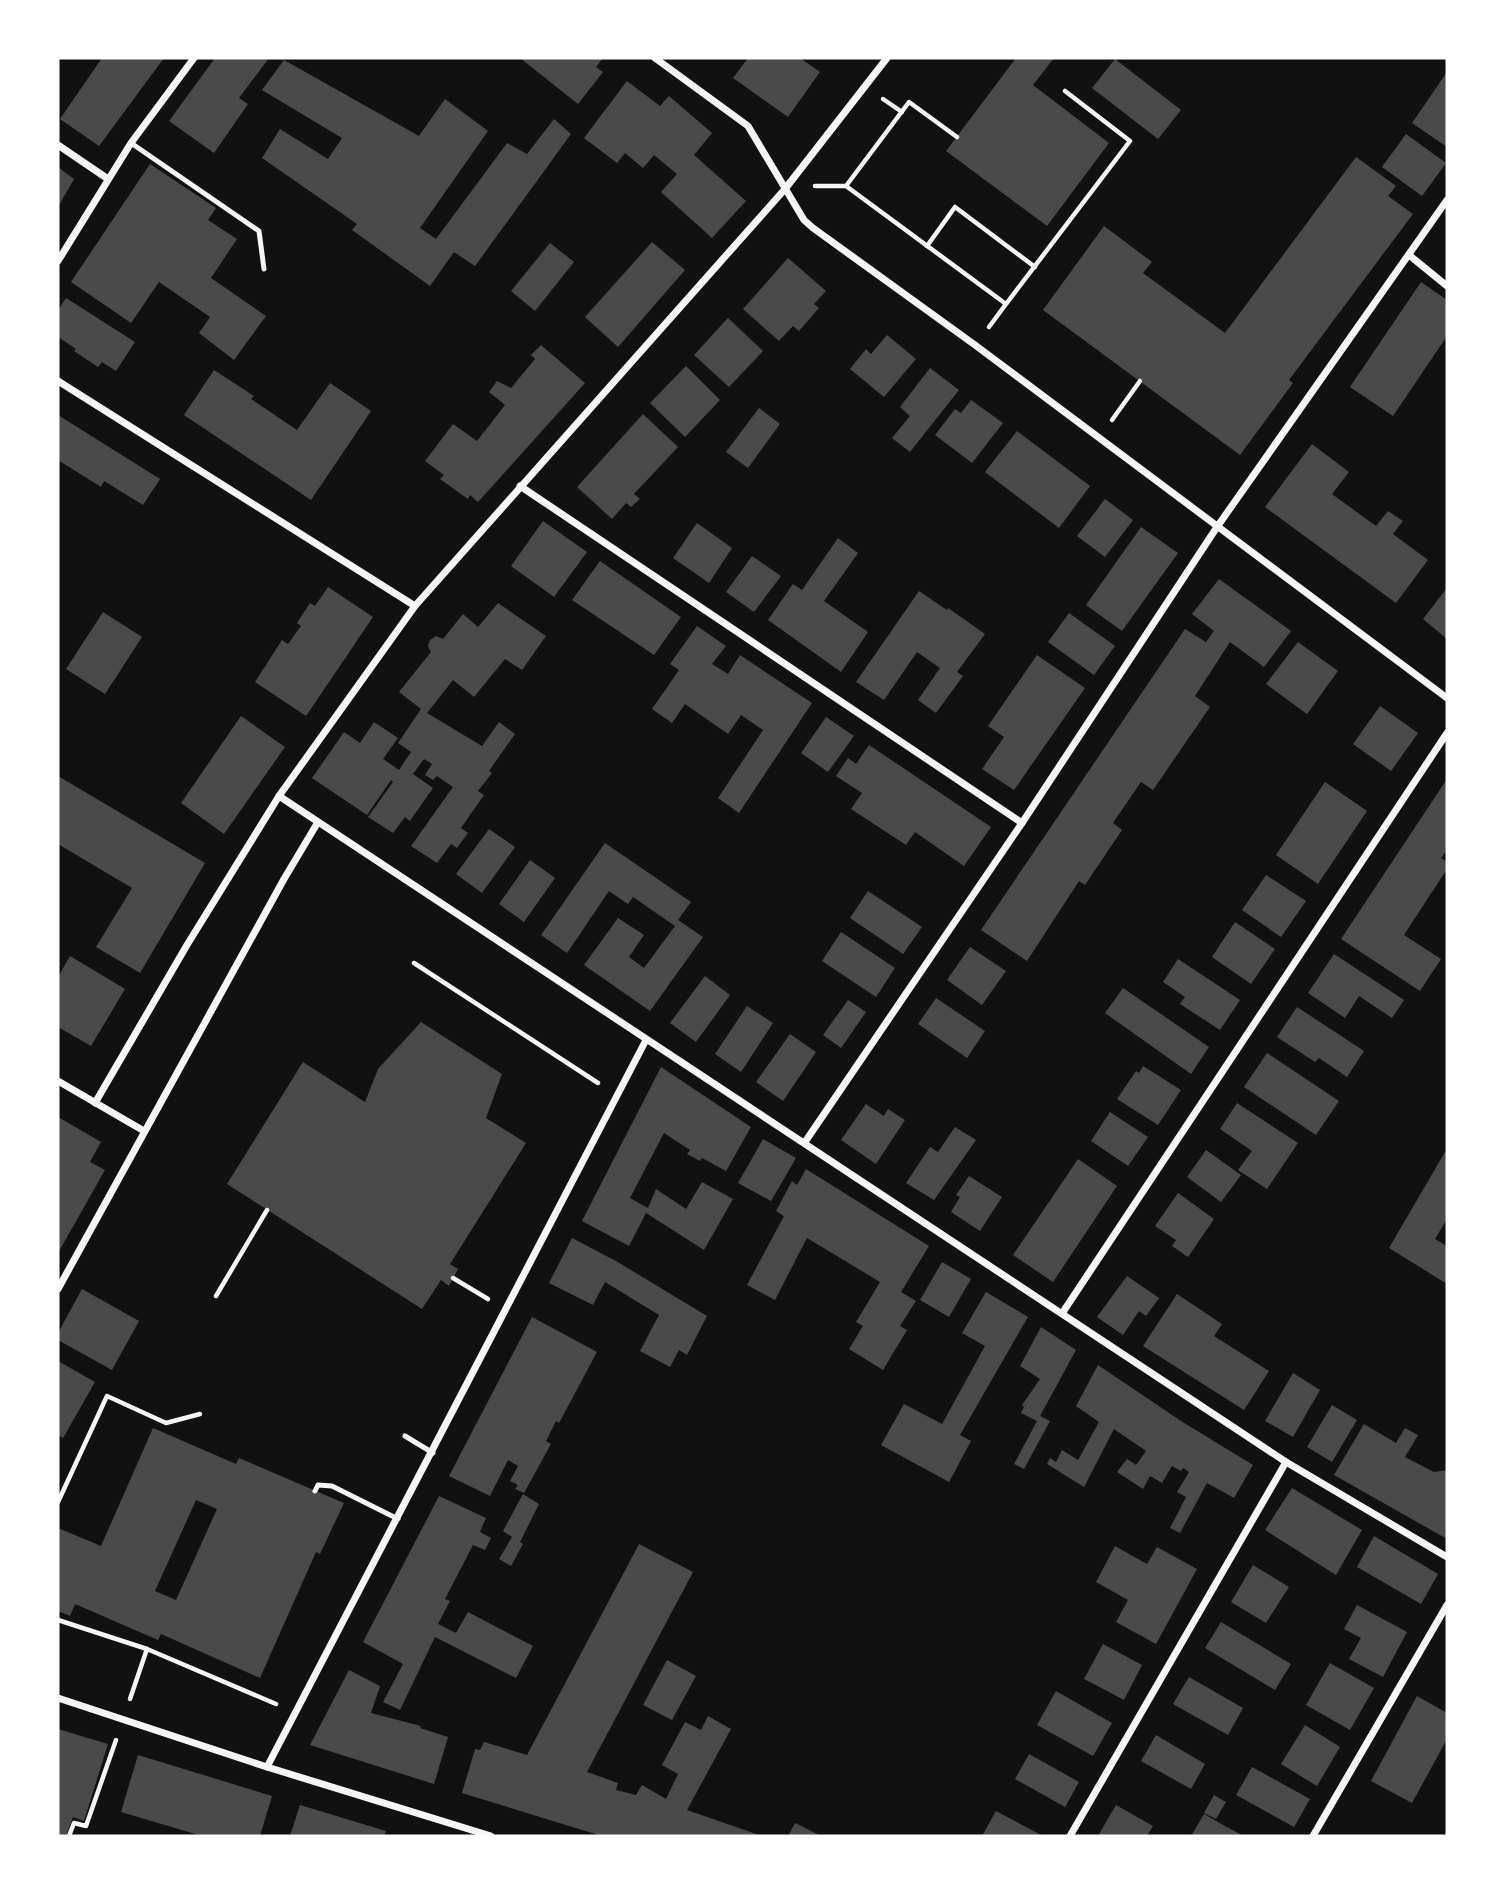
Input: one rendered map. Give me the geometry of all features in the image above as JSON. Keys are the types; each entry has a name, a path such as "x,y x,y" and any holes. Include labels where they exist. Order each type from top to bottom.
{"street":[{"path":"58,261 131,143 194,58"},
{"path":"655,58 748,126 804,219 813,228 975,345 1447,698"},
{"path":"96,1103 187,944 279,796 415,606 785,189 887,58"},
{"path":"58,145 108,179"},
{"path":"805,1142 1021,824 1217,527 1447,200"},
{"path":"1409,255 1447,286"},
{"path":"58,381 415,606"},
{"path":"520,486 1021,824"},
{"path":"1063,1312 1447,733"},
{"path":"279,796 1286,1462 1447,1557"},
{"path":"58,1289 318,822"},
{"path":"267,1767 646,1040"},
{"path":"58,1081 144,1131"},
{"path":"1070,1836 1286,1462"},
{"path":"1313,1836 1447,1605"},
{"path":"58,1698 267,1767 491,1836"}],"lane":[{"path":"131,143 260,231 264,269"},
{"path":"405,1436 432,1453"},
{"path":"315,1491 318,1485 331,1486 398,1520"}],"path":[{"path":"975,345 1130,141 1065,91"},
{"path":"957,137 909,102 846,186 1006,304"},
{"path":"927,246 955,207 1035,267"},
{"path":"1100,439 1140,381"},
{"path":"414,963 617,1095"},
{"path":"216,1296 267,1210"},
{"path":"453,1278 505,1310"},
{"path":"58,1502 107,1396 166,1423 200,1414"},
{"path":"58,1620 147,1649 296,1712"},
{"path":"69,1836 74,1823 86,1826 147,1649"}],"building":[{"path":"102,58 164,58 99,146 60,119"},
{"path":"215,58 269,58 239,98 248,104 214,153 169,121"},
{"path":"520,58 603,58 596,67 603,72 578,104"},
{"path":"748,58 800,58 820,72 788,117 733,78"},
{"path":"1016,58 1054,58 1033,85 1109,143 1047,226 946,151"},
{"path":"1115,59 1181,110 1158,139 1092,88"},
{"path":"284,60 419,136 445,99 488,131 420,228 436,239 507,143 527,154 554,119 571,134 475,266 454,252 430,286 352,230 357,224 262,158 280,129 328,159 342,138 262,90"},
{"path":"1447,72 1447,147 1412,123"},
{"path":"627,81 660,106 669,96 712,133 694,155 746,201 712,238 661,192 677,174 654,155 643,168 625,153 617,163 584,138"},
{"path":"1406,134 1446,163 1422,196 1382,167"},
{"path":"1356,157 1396,186 1388,196 1413,214 1289,380 1293,383 1240,455 1043,310 1104,226 1152,262 1143,273 1225,333"},
{"path":"150,164 216,208 208,220 237,239 211,278 266,316 234,360 199,333 210,317 159,282 131,323 71,282"},
{"path":"58,167 74,179 58,207"},
{"path":"652,242 685,270 618,347 585,317"},
{"path":"550,243 574,262 535,311 511,291"},
{"path":"788,258 826,291 814,304 819,308 799,331 793,326 779,341 743,309"},
{"path":"1421,282 1447,300 1447,336 1393,416 1350,387"},
{"path":"66,298 135,342 116,371 102,362 98,367 58,337 58,310"},
{"path":"728,318 763,351 729,387 694,355"},
{"path":"887,335 916,359 884,397 850,369 866,349 871,354"},
{"path":"541,345 585,383 478,502 470,495 468,499 440,479 444,475 425,461 453,424 477,441 505,405 489,392 497,381 511,388 535,359 531,355"},
{"path":"686,366 720,400 685,437 650,403"},
{"path":"930,368 959,390 910,452 892,438 910,416 900,407"},
{"path":"214,370 254,396 251,399 297,430 330,383 371,411 311,500 184,415"},
{"path":"971,400 1003,423 972,463 935,435 955,409 961,413"},
{"path":"759,408 780,424 748,468 726,452"},
{"path":"643,414 678,447 634,494 640,499 631,507 626,503 612,519 577,487"},
{"path":"58,415 160,479 143,505 104,481 101,487 58,460"},
{"path":"1017,431 1090,486 1059,528 985,472"},
{"path":"1312,444 1349,472 1332,494 1376,526 1388,511 1403,521 1393,534 1428,560 1396,603 1265,507"},
{"path":"1105,499 1133,520 1105,557 1077,536"},
{"path":"543,521 587,552 554,597 511,566"},
{"path":"697,523 732,548 709,583 673,558"},
{"path":"1141,527 1178,553 1122,631 1086,605"},
{"path":"838,538 858,553 824,601 868,632 841,672 768,620 793,584 802,590"},
{"path":"752,556 781,576 754,612 726,592"},
{"path":"600,561 681,617 654,655 572,600"},
{"path":"1219,579 1291,631 1264,667 1230,642 1195,696 1210,707 1153,790 1141,782 1113,823 1122,830 1085,885 1079,881 1027,961 981,930 1185,629 1206,642 1214,631 1192,614"},
{"path":"328,587 373,617 306,716 255,682 282,640 288,644 301,626 297,623 310,603 315,606"},
{"path":"1447,588 1447,639 1423,619"},
{"path":"919,591 985,634 957,672 963,676 936,713 918,700 940,668 917,652 884,700 856,682"},
{"path":"498,603 546,636 522,670 505,659 474,697 453,680 427,713 482,746 499,722 515,734 478,791 484,795 461,828 468,833 457,848 451,844 437,863 411,846 453,787 437,776 433,780 425,775 432,764 424,759 413,774 433,788 410,821 405,817 393,833 368,817 393,782 391,780 367,815 312,778 344,732 360,743 374,722 398,738 383,759 399,770 411,752 398,743 421,709 399,692 431,652 428,646 430,640 436,636 443,639 463,614 478,627"},
{"path":"103,612 142,637 105,694 66,669"},
{"path":"1069,613 1115,646 1094,675 1048,642"},
{"path":"697,626 726,646 712,664 728,674 740,655 812,703 739,813 718,798 763,730 741,715 728,734 685,704 672,723 652,709 679,670 670,664"},
{"path":"1298,642 1338,671 1307,714 1266,684"},
{"path":"1037,655 1085,688 1014,790 982,769 1004,737 988,726"},
{"path":"1380,706 1418,733 1391,771 1353,744"},
{"path":"241,716 285,747 224,834 181,803"},
{"path":"826,717 854,736 828,772 801,753"},
{"path":"869,745 991,827 964,866 915,832 906,845 851,809 862,793 836,776 848,758 856,764"},
{"path":"58,776 205,863 140,973 96,947 132,888 58,844"},
{"path":"1447,779 1447,850 1441,858 1447,862 1447,869 1404,935 1441,959 1420,991 1341,939"},
{"path":"1325,782 1367,811 1318,884 1276,855"},
{"path":"489,829 515,847 482,893 456,874"},
{"path":"605,843 691,902 678,920 703,937 650,1011 584,965 618,918 644,935 629,957 644,968 675,926 633,897 628,904 609,891 567,953 541,935"},
{"path":"530,860 555,878 524,922 499,904"},
{"path":"1266,875 1306,901 1281,937 1242,910"},
{"path":"868,891 922,927 903,954 850,918"},
{"path":"1235,922 1275,949 1251,984 1212,957"},
{"path":"841,932 895,968 876,997 822,961"},
{"path":"970,947 1006,971 982,1005 947,980"},
{"path":"1334,954 1404,1000 1392,1018 1359,996 1345,1018 1308,993"},
{"path":"70,956 125,989 91,1046 58,1027 58,977"},
{"path":"1178,959 1240,1000 1220,1030 1180,1004 1185,997 1163,982"},
{"path":"705,976 730,995 696,1042 670,1023"},
{"path":"1123,988 1209,1047 1191,1074 1105,1013"},
{"path":"936,998 985,1031 967,1058 918,1024"},
{"path":"848,1000 866,1012 841,1048 823,1035"},
{"path":"747,1006 773,1023 741,1072 715,1054"},
{"path":"1297,1007 1364,1051 1347,1077 1319,1058 1315,1062 1277,1037"},
{"path":"421,1022 502,1074 486,1118 526,1143 450,1264 458,1269 449,1286 441,1280 422,1309 227,1184 303,1062 365,1102 378,1069"},
{"path":"790,1034 816,1052 783,1101 756,1082"},
{"path":"1267,1053 1339,1101 1316,1135 1244,1087"},
{"path":"1143,1066 1181,1090 1158,1125 1117,1099 1136,1071 1139,1073"},
{"path":"661,1067 751,1127 726,1171 702,1158 700,1161 687,1154 690,1150 664,1133 630,1198 648,1208 656,1189 686,1209 702,1182 733,1199 704,1250 646,1213 629,1246 582,1221"},
{"path":"1237,1103 1298,1143 1267,1189 1238,1170 1252,1151 1220,1129"},
{"path":"866,1104 884,1116 888,1109 905,1120 876,1164 841,1140"},
{"path":"1110,1112 1148,1137 1128,1166 1091,1141"},
{"path":"58,1117 101,1142 90,1162 105,1170 58,1253"},
{"path":"955,1127 976,1140 934,1200 906,1183 930,1147 938,1152"},
{"path":"763,1139 796,1158 771,1201 738,1183"},
{"path":"1206,1150 1241,1175 1221,1202 1187,1177"},
{"path":"1445,1152 1447,1219 1435,1239 1447,1246 1447,1284 1389,1248"},
{"path":"1078,1159 1117,1186 1053,1282 1013,1255"},
{"path":"806,1169 929,1246 901,1292 916,1301 900,1326 907,1330 883,1370 849,1349 863,1326 856,1322 880,1282 807,1238 775,1300 747,1285 784,1216 776,1211 792,1181 797,1185"},
{"path":"969,1176 1002,1197 980,1231 951,1212 960,1197 956,1195"},
{"path":"1178,1193 1214,1219 1188,1257 1172,1246 1176,1240 1155,1226"},
{"path":"572,1238 707,1316 687,1355 679,1350 670,1367 640,1351 659,1315 605,1282 593,1305 549,1283"},
{"path":"942,1262 971,1279 949,1317 920,1300"},
{"path":"1127,1276 1159,1298 1146,1316 1139,1311 1123,1335 1097,1317"},
{"path":"82,1289 139,1321 112,1370 58,1340 58,1333"},
{"path":"986,1292 1028,1317 960,1435 971,1441 949,1482 881,1445 904,1404 942,1424 985,1346 962,1333"},
{"path":"1177,1294 1222,1324 1214,1336 1269,1371 1244,1410 1143,1346"},
{"path":"532,1317 597,1352 559,1423 556,1421 546,1441 551,1444 524,1493 515,1489 518,1485 510,1481 518,1466 508,1460 490,1496 449,1476"},
{"path":"1041,1327 1076,1350 1040,1416 1050,1421 1024,1469 1014,1464 1037,1421 1021,1413 1024,1407 1022,1405 1040,1379 1020,1366"},
{"path":"58,1361 95,1382 63,1438 58,1435"},
{"path":"1098,1365 1253,1465 1234,1498 1207,1483 1180,1533 1170,1528 1186,1497 1177,1492 1189,1472 1172,1466 1162,1483 1150,1476 1143,1489 1117,1472 1127,1459 1136,1465 1146,1451 1114,1429 1084,1487 1047,1464 1050,1458 1056,1462 1062,1450 1078,1460 1099,1422 1076,1406"},
{"path":"1293,1373 1320,1390 1293,1437 1265,1421"},
{"path":"1332,1405 1357,1420 1332,1462 1307,1447"},
{"path":"1364,1424 1396,1443 1405,1428 1418,1435 1405,1457 1434,1472 1447,1470 1447,1539 1334,1475"},
{"path":"153,1428 236,1464 239,1458 344,1503 320,1554 316,1552 260,1678 161,1634 158,1640 75,1604 70,1616 58,1611 58,1528 101,1546","holes":["196,1500 217,1509 176,1600 155,1591"]},
{"path":"1292,1488 1362,1530 1336,1575 1265,1530"},
{"path":"523,1494 539,1504 511,1566 499,1559 512,1537 503,1531"},
{"path":"439,1496 486,1518 480,1532 491,1538 485,1550 473,1545 445,1599 450,1601 438,1624 456,1633 468,1612 533,1646 516,1678 435,1637 400,1710 383,1702 403,1664 363,1642"},
{"path":"1374,1536 1438,1574 1421,1604 1357,1567"},
{"path":"639,1544 693,1572 587,1772 618,1783 616,1790 636,1795 642,1785 666,1799 678,1774 662,1765 685,1722 701,1730 708,1716 731,1729 687,1810 762,1836 602,1836 462,1793 475,1749 480,1750 484,1742 527,1755"},
{"path":"1115,1546 1147,1564 1157,1547 1197,1569 1156,1644 1116,1622 1128,1600 1096,1582"},
{"path":"1253,1565 1289,1587 1266,1623 1231,1602"},
{"path":"1357,1605 1407,1632 1383,1677 1349,1659 1361,1638 1344,1629"},
{"path":"1221,1622 1291,1664 1275,1690 1205,1648"},
{"path":"1103,1644 1142,1665 1124,1700 1084,1679"},
{"path":"667,1660 696,1676 672,1720 643,1705"},
{"path":"1330,1663 1374,1688 1350,1730 1306,1705"},
{"path":"349,1670 380,1686 371,1713 421,1726 420,1728 448,1737 434,1784 310,1745"},
{"path":"1189,1677 1243,1708 1228,1735 1173,1704"},
{"path":"1056,1691 1112,1723 1093,1756 1037,1725"},
{"path":"1417,1696 1447,1713 1447,1739 1412,1803 1371,1781"},
{"path":"1305,1725 1340,1747 1317,1786 1281,1764"},
{"path":"58,1729 108,1744 84,1821 73,1817 66,1836 58,1836"},
{"path":"1156,1735 1205,1764 1191,1789 1141,1761"},
{"path":"1029,1754 1079,1782 1065,1807 1015,1779"},
{"path":"138,1755 272,1796 260,1836 202,1836 121,1812"},
{"path":"1252,1767 1310,1799 1294,1827 1236,1795"},
{"path":"1214,1795 1226,1802 1216,1819 1204,1813"},
{"path":"300,1805 386,1831 384,1836 290,1836"},
{"path":"1116,1805 1153,1826 1147,1836 1098,1836"},
{"path":"996,1811 1043,1836 982,1836"},
{"path":"1204,1814 1225,1826 1244,1836 1191,1836"},
{"path":"795,1823 821,1836 788,1836"}]}
